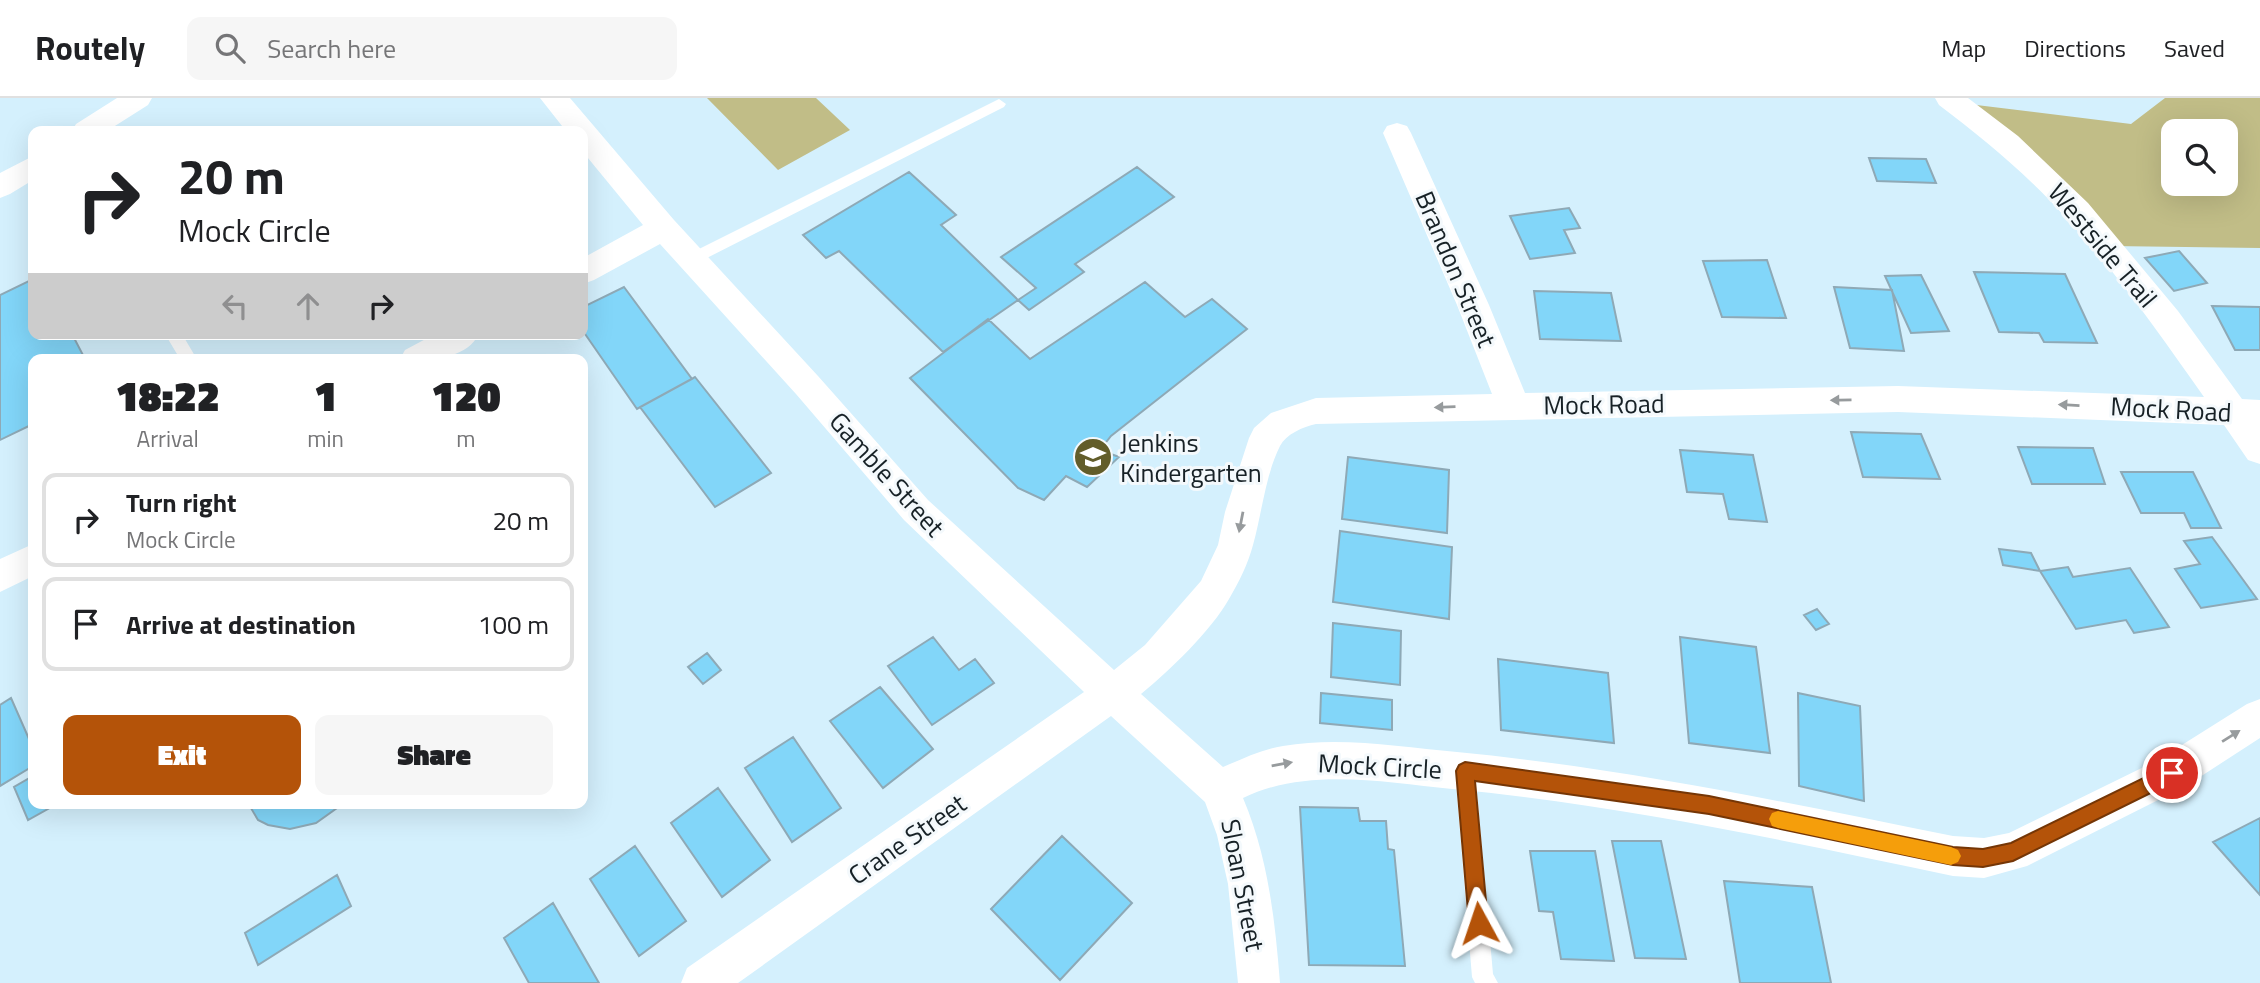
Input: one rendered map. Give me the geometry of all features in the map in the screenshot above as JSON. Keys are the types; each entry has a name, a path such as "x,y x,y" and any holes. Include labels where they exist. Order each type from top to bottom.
{"street":[{"path":"94,126 138,98"},
{"name":"Gamble Street","path":"554,98 577,126"},
{"name":"Westside Trail","path":"1949,98 2008,143 2078,211 2247,413"},
{"name":"Brandon Street","path":"1396,133 1473,305 1513,405"},
{"name":"Gamble Street","path":"588,139 691,260 807,385 916,510 1112,695 1219,789"},
{"path":"0,187 28,169"},
{"path":"588,269 663,228"},
{"path":"425,354 452,340"},
{"name":"Mock Road","path":"1112,695 1158,657 1214,592 1229,565 1259,454 1266,438 1279,424 1297,414 1316,411 1513,405 1898,399 2247,413"},
{"path":"2247,413 2260,450"},
{"path":"0,576 28,562"},
{"name":"Crane Street","path":"702,983 1112,695"},
{"name":"Mock Circle","path":"1219,789 1269,767 1294,762 1378,764 1465,771 1709,805 1953,856 1983,858 2013,852 2172,773 2260,717"},
{"name":"Sloan Street","path":"1219,789 1231,813 1241,853 1253,914 1259,983"}],"lane":[{"path":"691,260 999,104"},
{"path":"1465,771 1483,977 1488,983"}],"shaded area":[{"path":"707,98 816,98 850,130 778,170"},
{"path":"2165,98 2260,98 2260,248 2111,246 1960,103 2131,124"}],"building":[{"path":"1869,158 1926,159 1936,183 1877,181"},
{"path":"1137,167 1174,197 1075,264 1084,272 1029,310 1018,300 1036,288 1001,257"},
{"path":"909,172 956,215 941,225 1018,300 943,352 839,251 826,258 803,235"},
{"path":"1569,208 1580,228 1564,230 1575,253 1530,259 1510,216"},
{"path":"2179,251 2207,283 2174,291 2145,258"},
{"path":"1767,260 1786,318 1722,317 1703,261"},
{"path":"1974,272 2065,274 2097,343 2044,342 2039,333 1999,332"},
{"path":"1921,275 1949,331 1911,333 1885,276"},
{"path":"28,281 28,340 75,340 82,354 28,354 28,426 0,440 0,295"},
{"path":"1145,282 1185,317 1212,299 1247,329 1111,436 1100,450 1119,457 1087,487 1066,476 1044,500 1018,488 910,378 988,319 1030,359"},
{"path":"624,287 692,379 637,409 588,338 588,305"},
{"path":"1834,287 1892,290 1904,351 1850,348"},
{"path":"1534,291 1611,293 1621,341 1540,339"},
{"path":"2212,306 2260,307 2260,350 2235,350"},
{"path":"695,377 771,473 715,507 640,407"},
{"path":"1851,432 1921,434 1940,479 1863,477"},
{"path":"2018,447 2093,448 2105,484 2032,484"},
{"path":"1680,450 1753,455 1767,522 1729,519 1723,494 1687,492"},
{"path":"1348,457 1449,470 1447,533 1342,519"},
{"path":"2121,472 2193,472 2221,528 2191,528 2184,513 2141,513"},
{"path":"1340,531 1452,547 1449,619 1333,602"},
{"path":"2212,537 2257,599 2201,608 2175,569 2200,564 2184,541"},
{"path":"1999,549 2031,553 2040,571 2003,565"},
{"path":"2068,567 2073,577 2130,568 2169,627 2134,633 2126,620 2076,629 2040,571"},
{"path":"1817,609 1829,624 1816,630 1804,615"},
{"path":"1333,623 1401,631 1400,685 1331,677"},
{"path":"933,637 959,670 975,659 994,683 932,725 888,666"},
{"path":"1680,637 1756,647 1770,753 1689,743"},
{"path":"707,653 721,670 703,684 688,667"},
{"path":"1498,659 1608,673 1614,743 1501,730"},
{"path":"880,687 933,749 883,788 830,721"},
{"path":"1321,693 1392,700 1392,730 1320,723"},
{"path":"1798,693 1860,706 1864,801 1799,786"},
{"path":"11,698 28,737 28,769 0,786 0,705"},
{"path":"793,737 841,808 792,842 745,768"},
{"path":"28,779 28,809 48,809 28,820 14,787"},
{"path":"718,788 770,860 722,897 671,823"},
{"path":"1300,807 1358,808 1360,821 1386,821 1388,849 1394,850 1405,966 1309,965"},
{"path":"252,809 336,809 316,823 290,829 268,825 258,820"},
{"path":"2260,818 2260,895 2213,842"},
{"path":"1062,836 1132,903 1060,980 991,909"},
{"path":"1612,841 1661,841 1686,959 1635,958"},
{"path":"635,846 686,921 639,956 590,879"},
{"path":"1530,851 1595,851 1614,961 1561,959 1553,912 1539,911"},
{"path":"337,875 351,906 258,965 245,933"},
{"path":"1724,881 1812,887 1831,983 1740,983"},
{"path":"553,903 599,983 529,983 504,938"}],"slow traffic":[{"path":"1778,819 1951,856"}],"place":[{"name":"Jenkins Kindergarten","path":"1093,457"}],"route":[{"path":"1479,923 1465,771 1709,805 1953,856 1983,858 2013,852 2172,773"}]}
